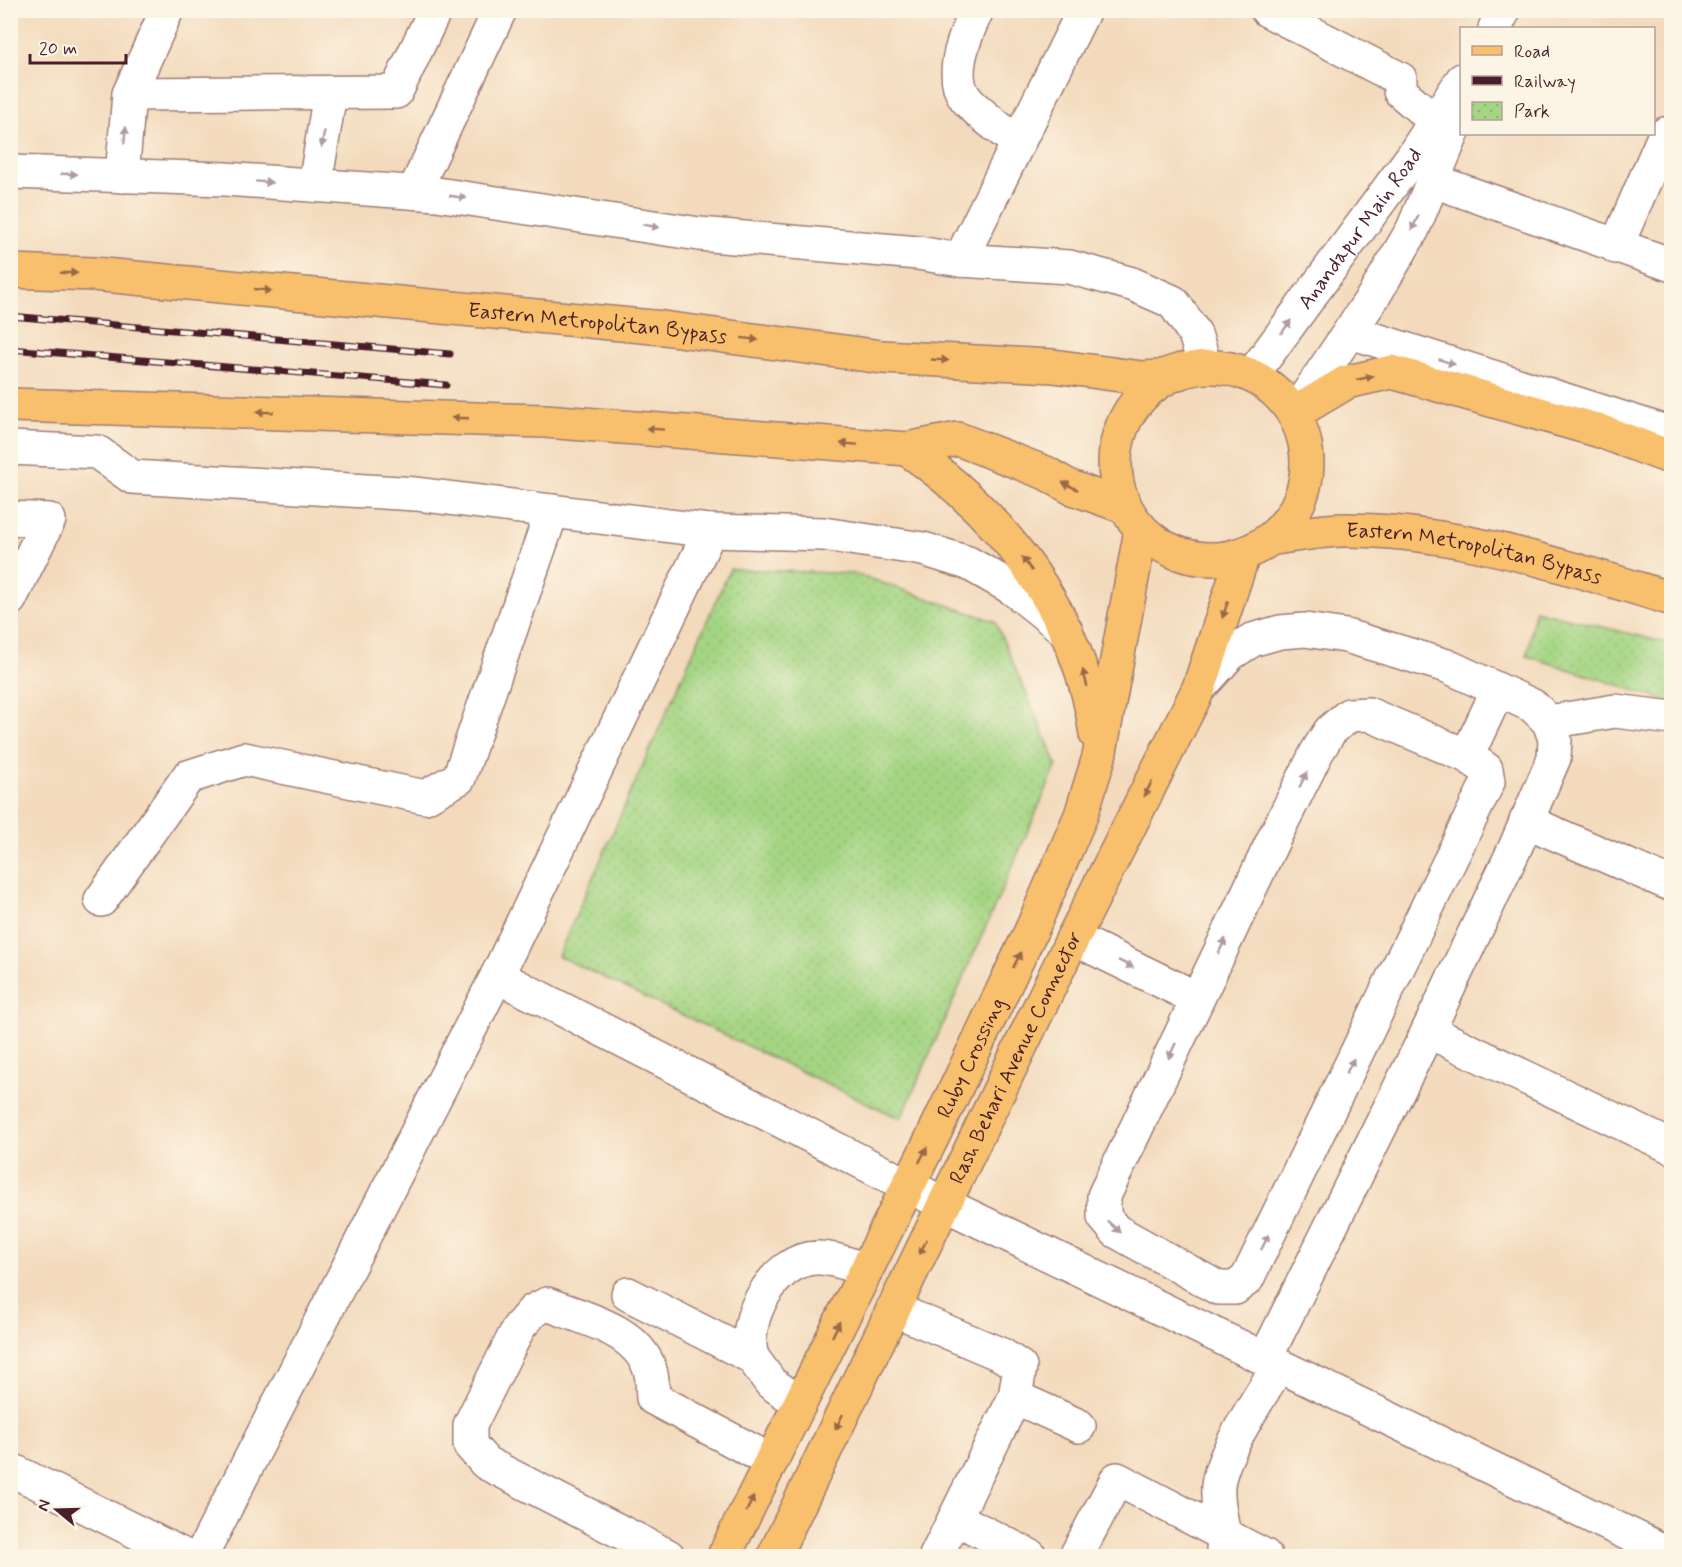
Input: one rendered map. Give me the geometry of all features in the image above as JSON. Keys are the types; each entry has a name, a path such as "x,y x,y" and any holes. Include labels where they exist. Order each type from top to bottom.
{"main road":[{"name":"Eastern Metropolitan Bypass","path":"10,272 93,274 663,328 882,357 1053,366 1142,378 1160,377 1193,368"},
{"path":"10,405 545,421 908,449 958,439 1037,469 1133,519 1162,547 1189,558 1216,560 1243,555 1273,538 1289,520 1301,498 1307,475 1307,451 1295,413 1273,388 1252,375 1229,367 1193,368"},
{"name":"Ruby Crossing","path":"724,1557 1032,928 1081,815 1099,757 1133,519 1116,481 1115,453 1121,426 1136,402 1156,383 1193,368"},
{"path":"1295,413 1347,382 1392,372 1600,431 1671,458"},
{"path":"908,449 945,475 1002,532 1049,596 1068,632 1082,669 1091,701 1099,757"},
{"name":"Eastern Metropolitan Bypass","path":"1273,538 1348,530 1435,537 1548,562 1671,599"},
{"name":"Rash Behari Avenue Connector","path":"774,1557 1073,938 1198,688 1243,555"}],"street":[{"path":"122,176 129,94 167,10"},
{"path":"129,94 396,92 435,10"},
{"path":"414,192 500,10"},
{"path":"977,10 962,43 959,83 964,98 1018,142"},
{"path":"960,260 1084,10"},
{"path":"1267,10 1400,79 1400,91 1448,115"},
{"path":"1496,27 1504,10"},
{"name":"Anandapur Main Road","path":"1295,413 1351,332 1413,229 1434,181 1448,115 1460,83"},
{"path":"315,185 330,93"},
{"name":"Anandapur Main Road","path":"1252,375 1412,157 1448,115"},
{"path":"1616,246 1665,134"},
{"path":"10,172 315,185 414,192 699,234 918,253 960,260 1069,267 1132,284 1173,302 1195,334 1193,368"},
{"path":"1434,181 1671,266"},
{"path":"1351,332 1671,434"},
{"path":"10,448 97,452 132,477 416,494 710,531 823,534 923,549 968,563 1012,588 1068,632"},
{"path":"101,900 188,777 244,759 425,797 459,778 552,511"},
{"path":"10,518 49,520 10,599"},
{"path":"201,1557 496,976 710,531"},
{"path":"1198,688 1230,654 1252,640 1280,632 1305,630 1346,636 1447,666 1533,706 1549,722 1555,739 1554,758 1526,821 1232,1446 1218,1483 1217,1506 1223,1547"},
{"path":"1467,756 1498,690"},
{"path":"1549,722 1615,711 1671,718"},
{"path":"1368,714 1467,756 1486,769 1488,782 1247,1280 1235,1288 1218,1288 1116,1230 1104,1217 1104,1196 1196,998 1312,762 1330,731 1349,715 1368,714"},
{"path":"1526,821 1671,885"},
{"path":"1073,938 1196,998"},
{"path":"496,976 907,1186 1671,1555"},
{"path":"1428,1031 1671,1147"},
{"path":"800,1403 771,1383 752,1357 749,1347 751,1327 763,1298 772,1283 795,1262 818,1257 866,1270"},
{"path":"628,1294 752,1357"},
{"path":"668,1557 486,1463 470,1445 470,1425 519,1327 533,1311 547,1304 611,1329 634,1345 650,1369 653,1398 771,1461"},
{"path":"893,1309 1002,1355 1020,1367 1015,1397 936,1557"},
{"path":"1015,1397 1079,1426"},
{"path":"10,1469 185,1557"},
{"path":"1076,1557 1117,1479 1223,1547 1265,1557"},
{"path":"955,1518 1030,1557"}],"green space":[{"path":"730,569 856,574 995,621 1057,765 901,1119 558,956"},
{"path":"1535,610 1671,644 1671,702 1527,656"}],"railway":[{"path":"10,316 450,354"},
{"path":"10,349 446,385"}]}
